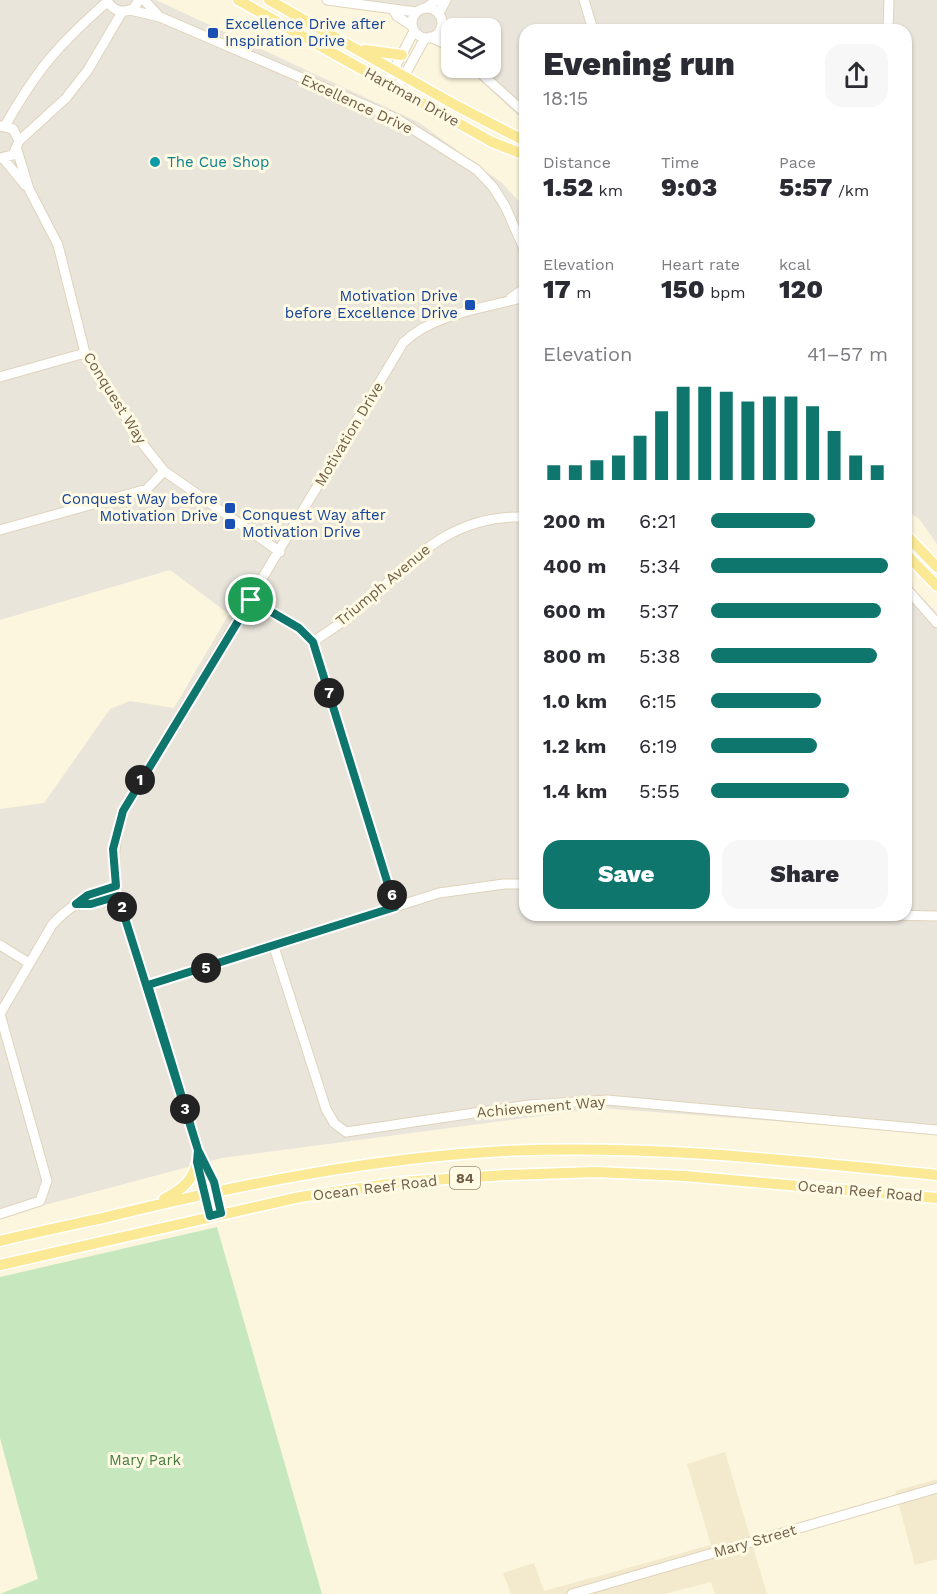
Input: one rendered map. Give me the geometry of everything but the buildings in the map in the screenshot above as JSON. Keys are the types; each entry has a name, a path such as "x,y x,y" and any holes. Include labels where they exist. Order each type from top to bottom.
{"main road":[{"name":"Hartman Drive","path":"238,0 492,142 519,153"},
{"name":"Hartman Drive","path":"269,0 399,74 519,138"},
{"path":"353,46 402,55"},
{"path":"912,541 937,567"},
{"path":"912,560 937,586"},
{"name":"Ocean Reef Road","path":"0,1241 211,1192 334,1168 419,1157 506,1151 596,1149 937,1173"},
{"path":"145,1208 185,1186 195,1173 197,1162"},
{"name":"Ocean Reef Road","path":"0,1265 216,1214 300,1197 381,1185 506,1175 595,1172 685,1176 937,1198"}],"street":[{"path":"1,158 18,146 66,98 88,70 126,11 139,0"},
{"name":"Excellence Drive","path":"144,0 160,17"},
{"path":"327,0 394,11 416,12 437,0"},
{"path":"441,21 439,13 446,0"},
{"path":"584,0 591,24"},
{"path":"888,24 889,0"},
{"path":"18,146 16,133 2,126 28,85 55,49 108,1 114,9 126,11"},
{"path":"427,7 439,13"},
{"name":"Excellence Drive","path":"126,11 160,17 397,119 477,170 493,187 519,234"},
{"path":"394,11 413,29 441,42"},
{"path":"399,74 402,55 413,29 416,12"},
{"path":"392,86 428,38 439,32 441,27"},
{"path":"486,78 519,108"},
{"name":"Conquest Way","path":"18,146 29,189 58,245 86,353 142,443 164,471 280,552"},
{"name":"Conquest Way","path":"1,158 29,189"},
{"name":"Motivation Drive","path":"504,303 519,292"},
{"name":"Motivation Drive","path":"216,1214 148,985 118,896 113,849 123,811 403,343 417,330 434,322 519,299"},
{"path":"0,377 86,353"},
{"path":"0,530 147,489 164,471"},
{"name":"Triumph Avenue","path":"313,642 347,618 428,545 450,533 502,516 519,517"},
{"path":"912,595 937,623"},
{"path":"251,600 299,628 313,642 395,907"},
{"path":"148,985 440,893 519,884"},
{"path":"0,1214 40,1201 47,1181 0,1014 52,925 63,912 88,895 116,886"},
{"path":"76,904 91,904 118,896"},
{"path":"912,915 937,916"},
{"path":"0,945 29,963"},
{"name":"Achievement Way","path":"274,947 326,1109 334,1123 346,1132 529,1105 607,1100 937,1130"},
{"path":"0,1058 10,1055"},
{"name":"Motivation Drive","path":"198,1150 197,1162 211,1192"},
{"name":"Mary Street","path":"572,1594 937,1488"}],"shaded area":[{"path":"0,0 156,0 418,122 502,183 519,201 519,921 912,921 912,587 937,614 937,1133 600,1108 222,1158 0,1217 0,809 44,803 110,709 130,701 174,708 229,614 170,570 0,620"},
{"path":"323,0 937,0 937,544 920,520 912,514 912,24 519,24 519,116 478,78 501,78 501,18 441,18 441,47 384,10"},
{"path":"725,1452 767,1594 715,1594 711,1582 664,1594 511,1594 503,1573 534,1563 544,1591 711,1545 687,1464"},
{"path":"937,1479 937,1559 915,1565 895,1491"}],"green space":[{"name":"Mary Park","path":"217,1227 322,1594 0,1594 38,1579 0,1438 0,1277"}],"place":[{"name":"Excellence Drive after Inspiration Drive","path":"213,33"},
{"name":"The Cue Shop","path":"155,162"},
{"name":"Motivation Drive before Excellence Drive","path":"470,305"},
{"name":"Conquest Way before Motivation Drive","path":"230,508"},
{"name":"Conquest Way after Motivation Drive","path":"230,524"}],"route":[{"path":"251,600 123,811 113,849 116,886 88,895 76,904 91,904 118,896 148,985 198,1150 217,1191 221,1213 210,1216 197,1162 198,1150 173,1068 148,985 395,907 313,642 299,628 251,600"}]}
